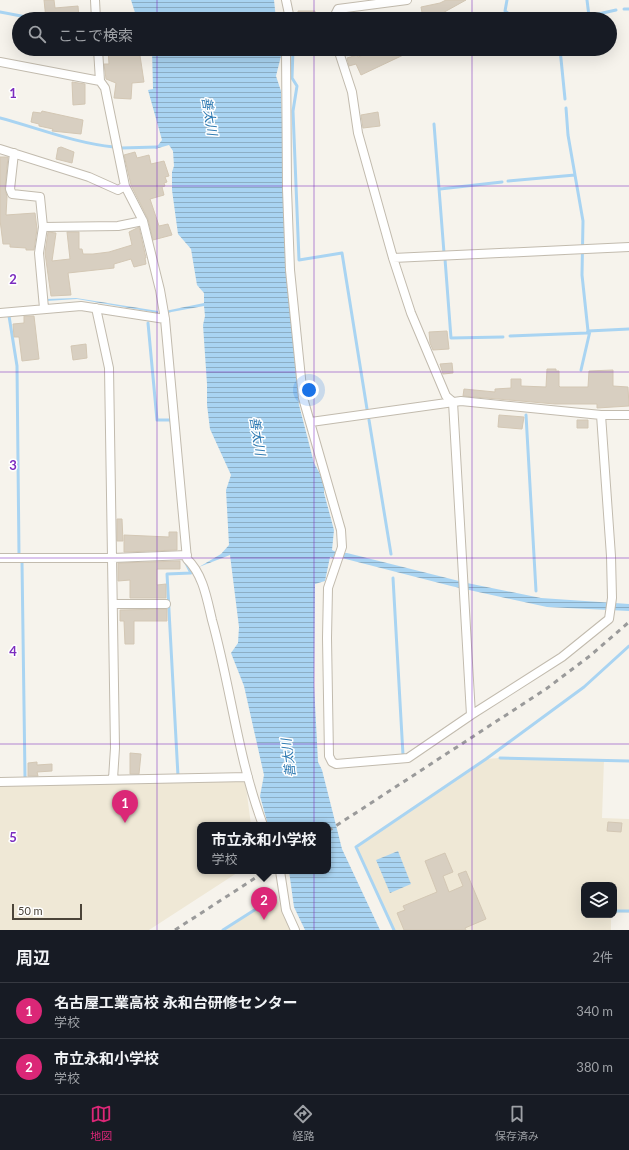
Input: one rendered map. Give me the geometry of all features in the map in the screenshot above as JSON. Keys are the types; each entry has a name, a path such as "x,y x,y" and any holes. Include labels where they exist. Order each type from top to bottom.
{"street":[{"path":"95,0 96,12"},
{"path":"286,0 289,12"},
{"path":"336,12 338,9 385,1 407,0"},
{"path":"98,56 100,81 105,88 126,186 143,221 160,290 165,319 187,559 194,565 203,585 209,606 218,640 248,778 262,822"},
{"path":"286,56 287,188 290,270 303,398 340,530 342,547 328,588 326,638 328,728 330,756 332,762 336,764 408,758 562,657 609,619 612,598 611,556 601,415"},
{"path":"340,56 352,92 358,132 393,258 411,313 426,351 446,396 453,402 471,716"},
{"path":"0,62 100,81"},
{"path":"0,149 89,177 118,190 126,186"},
{"path":"14,154 10,189 12,194 40,197 43,227 39,253 44,308"},
{"path":"43,227 118,226 143,221"},
{"path":"393,258 629,247"},
{"path":"0,313 81,306 165,319"},
{"path":"96,308 109,368 115,748 113,779"},
{"path":"310,422 461,401 601,415 629,415"},
{"path":"0,558 112,558 187,555"},
{"path":"113,604 166,604"},
{"path":"0,782 248,778"},
{"path":"280,874 286,910 295,930"}],"shaded area":[{"path":"486,759 604,759 602,818 629,819 629,913 617,912 617,882 581,882 581,918 611,918 611,930 394,930 356,847"},
{"path":"245,779 251,822 197,822 197,874 235,874 149,930 0,930 0,785"},
{"path":"275,897 284,910 293,930 223,930"}],"water":[{"path":"131,0 274,0 275,12 135,12"},
{"name":"善太川","path":"152,56 281,56 276,76 281,91 287,278 299,405 314,463 324,481 324,493 334,530 332,550 338,553 347,553 467,583 541,598 629,604 629,611 547,607 451,586 334,556 333,558 330,557 325,581 315,584 314,685 318,762 322,770 342,849 380,930 305,930 294,907 289,874 331,874 331,822 267,822 260,796 264,775 244,686 231,653 238,643 239,627 230,555 199,567 221,554 229,545 226,490 231,475 210,429 207,405 203,325 205,316 204,306 166,313 165,311 204,303 204,293 197,285 191,249 178,234 172,190 172,172 174,166 173,151 169,145 155,149 162,140 148,90 153,89"},
{"path":"76,298 158,311 158,313 77,299 46,301 46,299"},
{"path":"398,851 411,884 390,893 376,860"}],"building":[{"path":"44,0 54,0 55,8 78,6 78,12 45,12"},
{"path":"446,0 466,0 444,12 422,12 421,7 440,3"},
{"path":"298,11 315,11 315,12"},
{"path":"108,56 140,56 144,82 132,83 131,99 114,98 116,83 106,79 104,64 109,64"},
{"path":"354,56 401,56 361,75 356,64 349,66 347,58"},
{"path":"72,82 85,84 85,104 73,105"},
{"path":"42,111 83,120 81,134 52,131 53,129 39,126 39,124 31,122 33,112 41,113"},
{"path":"378,112 380,126 363,128 361,115"},
{"path":"61,147 74,152 72,163 56,159 58,148"},
{"path":"135,152 137,158 149,155 151,164 164,161 169,176 165,177 167,182 164,183 165,186 162,187 164,195 150,199 159,226 168,224 172,235 153,240 148,219 131,185 124,155"},
{"path":"0,157 8,157 5,188 7,197 6,215 35,213 37,229 34,250 10,247 10,244 3,244 0,220"},
{"path":"139,227 146,264 134,267 131,259 114,264 114,268 68,273 71,295 51,296 45,253 48,232 56,233 52,261 70,259 67,232 79,232 79,249 82,249 83,254 93,254 109,252 132,245 129,232"},
{"path":"24,316 34,316 39,359 22,361 19,337 14,337 13,324 24,323"},
{"path":"447,331 449,349 433,350 430,343 429,332"},
{"path":"86,344 87,358 73,360 71,346"},
{"path":"452,363 453,373 443,374 440,364"},
{"path":"547,369 556,369 556,371 559,371 560,387 588,387 589,371 613,370 613,386 628,387 629,406 597,408 597,404 555,404 463,396 464,389 495,392 495,389 511,388 511,379 521,379 521,386 546,387"},
{"path":"499,415 524,417 522,429 498,427"},
{"path":"577,420 588,420 588,428 577,428"},
{"path":"117,519 122,519 123,541 117,541"},
{"path":"169,532 177,532 177,550 124,552 124,535 169,537"},
{"path":"180,561 180,569 157,569 157,585 166,584 166,598 130,598 130,580 118,581 118,563"},
{"path":"167,609 167,621 134,621 134,644 125,644 124,621 120,621 120,610"},
{"path":"130,753 141,754 139,774 130,774"},
{"path":"37,762 37,765 52,764 52,771 37,772 38,776 28,776 28,763"},
{"path":"608,822 622,823 621,832 607,831"},
{"path":"445,853 453,872 443,876 449,892 463,886 458,874 466,871 486,919 465,928 466,930 404,930 397,913 405,910 403,906 437,892 425,861"}],"waterway":[{"path":"506,12 505,11 507,0"},
{"path":"587,0 588,12"},
{"path":"624,9 629,9"},
{"path":"607,12 616,10"},
{"path":"0,12 12,14"},
{"path":"293,56 292,78 297,86 293,111 299,260 342,253 367,409"},
{"path":"561,56 565,99"},
{"path":"566,108 568,135 583,221 582,275 588,331"},
{"path":"0,118 70,139 114,147"},
{"path":"434,124 444,253"},
{"path":"121,148 157,147"},
{"path":"508,181 575,175"},
{"path":"440,189 502,182"},
{"path":"445,259 451,338 503,337"},
{"path":"9,316 17,366 19,555"},
{"path":"148,323 157,420 171,420 171,422"},
{"path":"510,336 587,333 588,331 629,329"},
{"path":"581,370 590,331"},
{"path":"526,415 536,591"},
{"path":"369,420 391,554"},
{"path":"22,562 25,777"},
{"path":"178,776 167,574 191,573 186,563"},
{"path":"393,578 403,755"},
{"path":"394,930 356,847 486,759 584,687 629,646"},
{"path":"500,758 629,761"},
{"path":"223,930 275,897"},
{"path":"617,911 629,911"}],"railway":[{"path":"331,829 546,689 591,655 629,622"},
{"path":"175,930 261,874"}],"place":[{"name":"名古屋工業高校 永和台研修センター","path":"125,823"},
{"name":"市立永和小学校","path":"264,920"}]}
